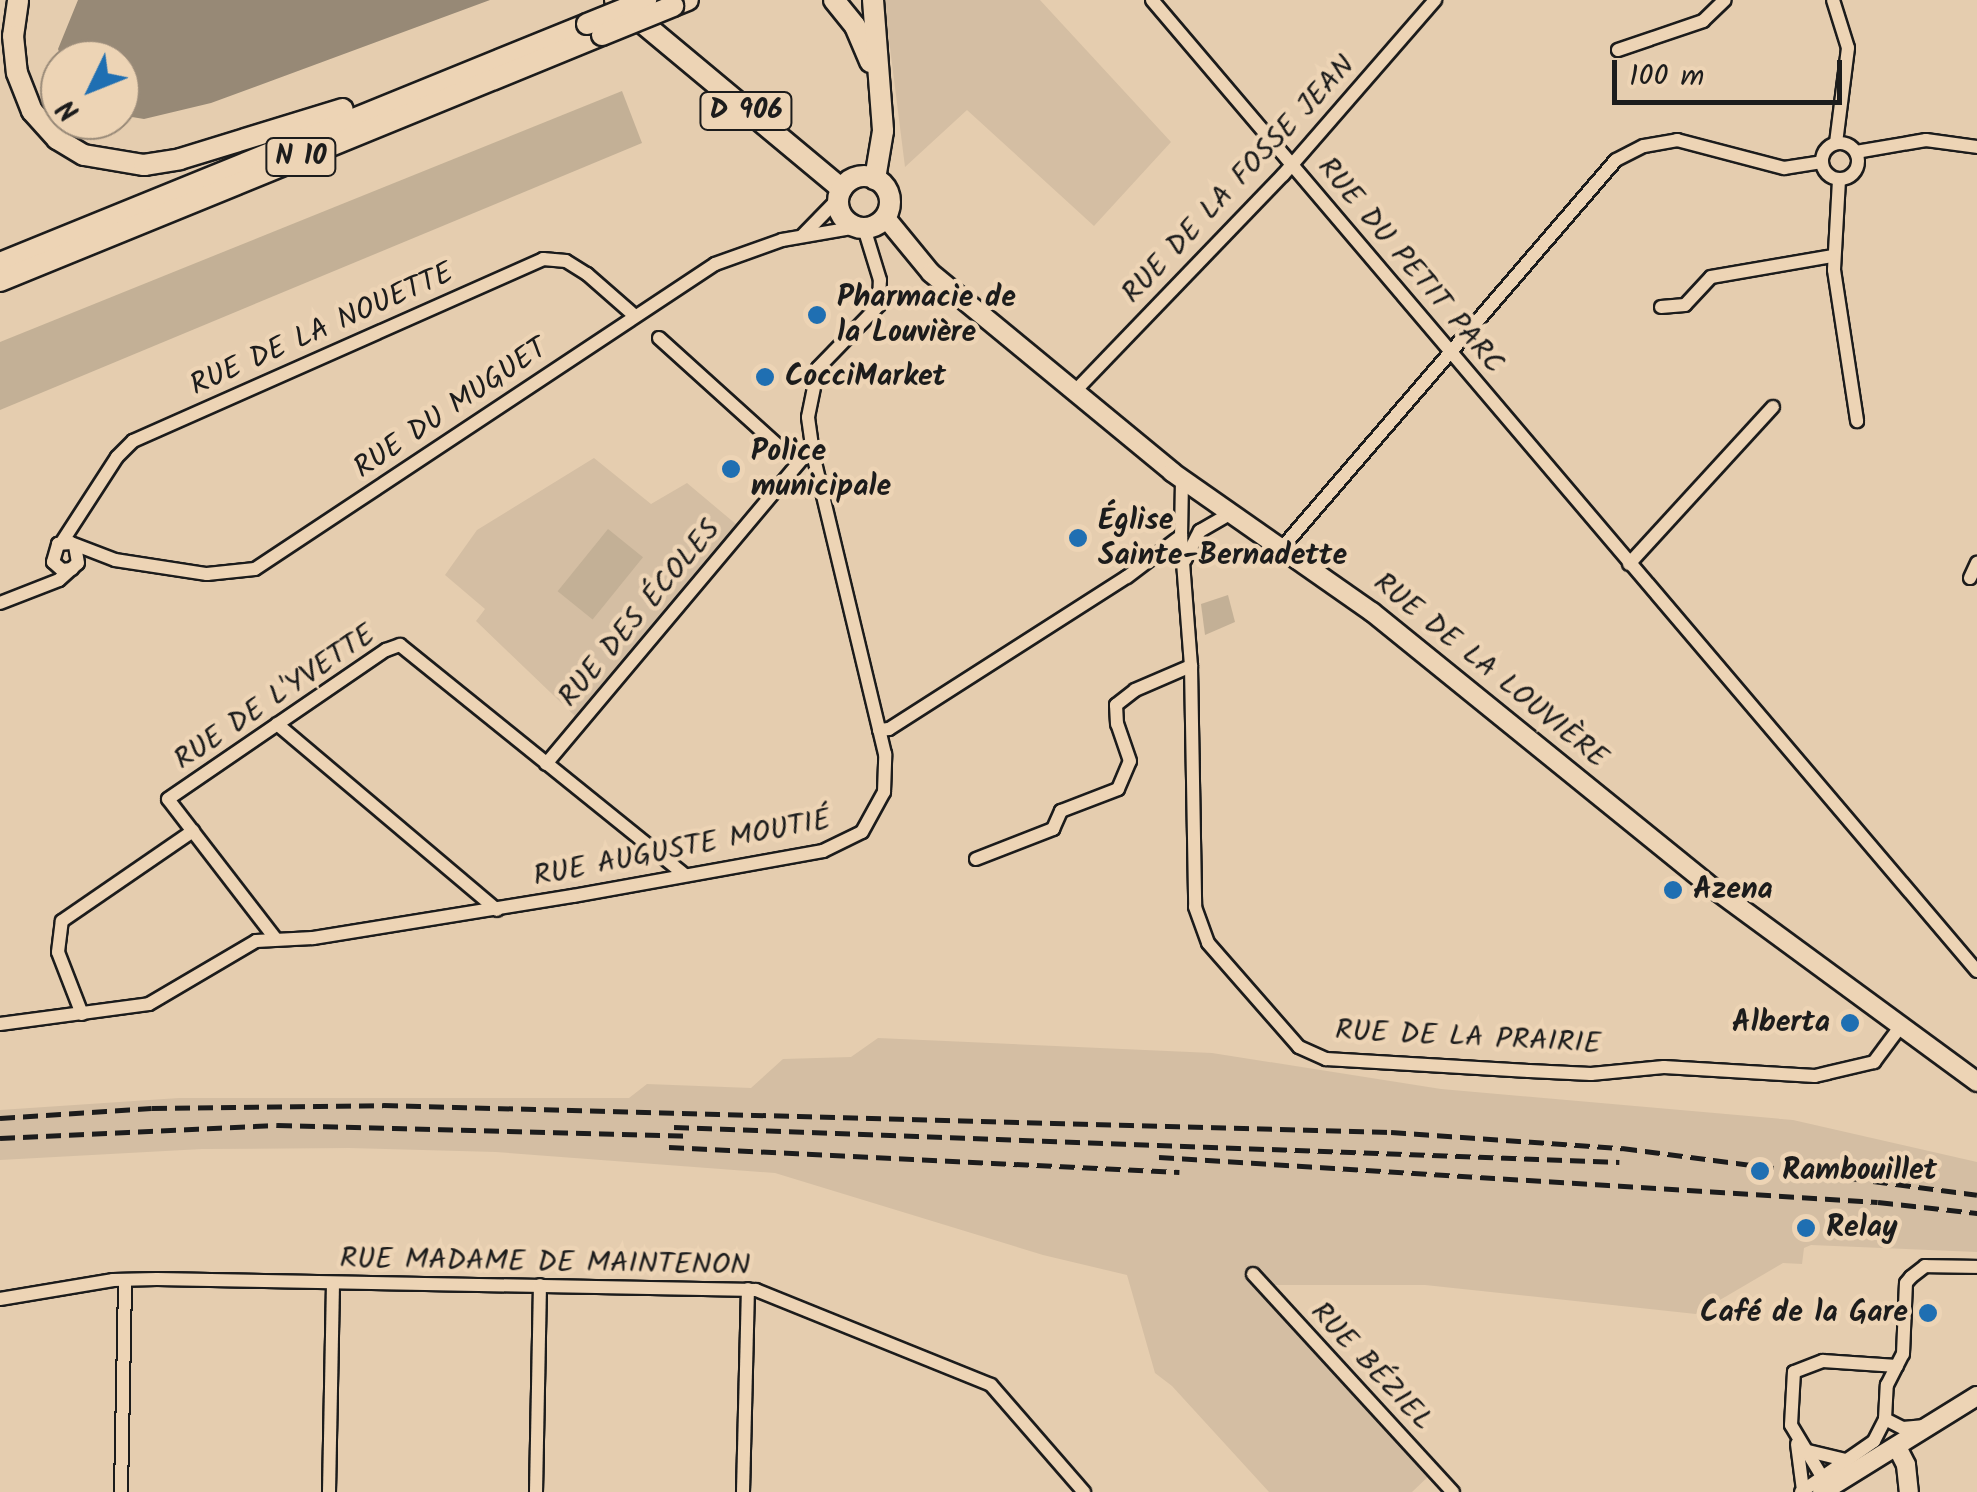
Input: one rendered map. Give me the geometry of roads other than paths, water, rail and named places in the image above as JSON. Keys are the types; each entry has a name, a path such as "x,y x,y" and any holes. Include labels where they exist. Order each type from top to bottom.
{"main road":[{"name":"D 906","path":"614,0 840,194"},
{"name":"N 10","path":"0,281 594,30 646,0"},
{"path":"834,0 860,35 879,94"},
{"path":"872,0 882,154 875,179"},
{"path":"0,43 18,1"},
{"path":"18,1 14,36 17,73 32,111 56,140 84,155 112,163 180,159 409,86 432,86"},
{"name":"N 10","path":"0,263 432,86 681,3"},
{"path":"853,179 875,179 889,196 885,217 861,227 841,213 840,194 853,179"},
{"name":"RUE DE LA LOUVIÈRE","path":"885,217 931,273 1182,480 1372,612 1705,882 1977,1082"},
{"path":"1815,1488 1977,1396"},
{"path":"1884,1448 1906,1465 1910,1492"}],"street":[{"name":"RUE DU PETIT PARC","path":"1152,0 1977,971"},
{"name":"RUE DE LA FOSSE JEAN","path":"1076,390 1292,164 1435,0"},
{"path":"1618,50 1703,21 1726,0"},
{"path":"1834,0 1848,48 1836,143"},
{"path":"1280,549 1624,153 1677,140 1784,168 1822,162"},
{"path":"1856,152 1910,140 1977,147"},
{"path":"1836,143 1848,144 1856,152 1854,173 1839,180 1829,176 1822,162 1826,150 1836,143"},
{"path":"1839,180 1833,256 1857,420"},
{"name":"RUE DU MUGUET","path":"803,235 840,194"},
{"name":"RUE DU MUGUET","path":"69,544 115,560 207,574 255,569 716,264 803,235 861,227"},
{"name":"RUE AUGUSTE MOUTIÉ","path":"0,1024 149,1004 246,945 275,938 312,938 497,910 823,851 850,840 871,821 884,792 886,768 880,730 808,456 814,376 824,360 879,305 880,280 861,227"},
{"path":"1662,307 1684,304 1711,277 1833,256"},
{"name":"RUE DE LA NOUETTE","path":"69,544 116,457 133,441 543,259 566,261 587,274 635,316"},
{"path":"659,338 782,450 808,456"},
{"path":"1629,564 1773,406"},
{"name":"RUE DES ÉCOLES","path":"546,764 808,456"},
{"name":"RUE DE LA PRAIRIE","path":"1182,480 1181,536 1191,666 1195,907 1201,930 1298,1048 1326,1059 1592,1074 1664,1066 1815,1076 1874,1062 1900,1027"},
{"path":"1185,560 1200,531 1230,514"},
{"path":"880,730 889,729 1111,587 1181,536"},
{"path":"38,586 52,562 53,550 69,544 80,554 74,568 62,570 52,562"},
{"name":"RUE DU MUGUET","path":"0,604 59,580 74,568 115,560"},
{"path":"1970,578 1977,562"},
{"name":"RUE DE L'YVETTE","path":"275,938 168,800 400,645 685,875"},
{"path":"976,859 1054,828 1061,810 1118,789 1130,761 1117,724 1116,705 1135,690 1191,666"},
{"path":"277,724 497,910"},
{"path":"82,1014 58,952 56,938 62,921 193,831"},
{"path":"1815,1488 1844,1460 1884,1448 1887,1385 1903,1354 1906,1283 1925,1266 1977,1267"},
{"name":"RUE BÉZIEL","path":"1253,1274 1454,1492"},
{"path":"121,1492 125,1280"},
{"name":"RUE MADAME DE MAINTENON","path":"0,1299 125,1280 748,1289 991,1385 1084,1492"},
{"path":"329,1492 333,1283"},
{"path":"536,1492 540,1285"},
{"path":"742,1492 748,1289"},
{"path":"1815,1488 1789,1414 1794,1372 1823,1361 1897,1366"},
{"path":"1885,1419 1904,1428 1927,1426"},
{"path":"1796,1436 1815,1488"},
{"path":"1804,1450 1844,1460"}],"railway":[{"path":"0,1118 152,1108 383,1105 1391,1132 1622,1148 1977,1195"},
{"path":"0,1138 277,1125 689,1136"},
{"path":"674,1127 1619,1162"},
{"path":"669,1147 1179,1172"},
{"path":"1159,1157 1878,1202 1977,1213"}],"place":[{"name":"Pharmacie de la Louvière","path":"817,315"},
{"name":"CocciMarket","path":"765,377"},
{"name":"Police municipale","path":"731,469"},
{"name":"Église Sainte-Bernadette","path":"1078,538"},
{"name":"Azena","path":"1673,890"},
{"name":"Alberta","path":"1850,1023"},
{"name":"Rambouillet","path":"1760,1171"},
{"name":"Relay","path":"1806,1228"},
{"name":"Café de la Gare","path":"1928,1313"}]}
